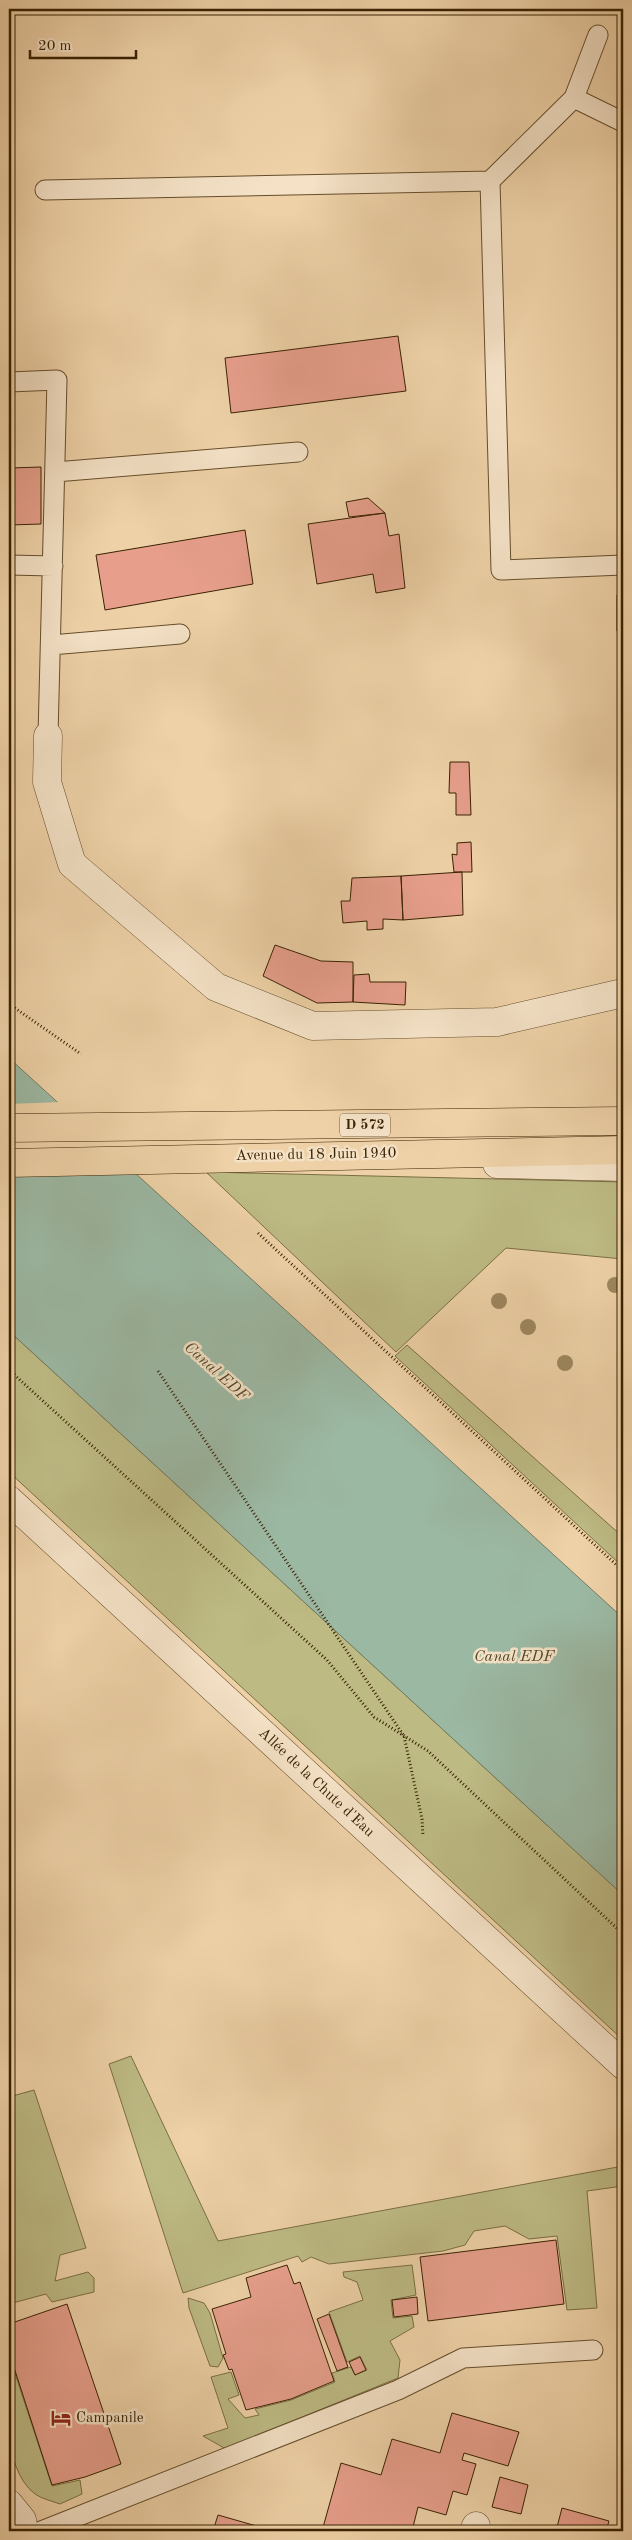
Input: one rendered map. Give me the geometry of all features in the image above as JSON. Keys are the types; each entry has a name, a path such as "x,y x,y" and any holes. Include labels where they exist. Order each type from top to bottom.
{"main road":[{"name":"Avenue du 18 Juin 1940","path":"9,1128 623,1121"},
{"name":"Avenue du 18 Juin 1940","path":"9,1163 363,1154 623,1150"}],"street":[{"path":"48,736 47,782 72,864 216,987 313,1026 497,1022 623,992"},
{"path":"363,1154 511,1165 623,1167"},
{"name":"Allée de la Chute d'Eau","path":"9,1500 623,2065"},
{"path":"9,2504 22,2520 24,2531"}],"lane":[{"path":"45,190 490,181 574,98 598,34"},
{"path":"574,98 623,122"},
{"path":"490,181 501,570 623,565"},
{"path":"9,382 57,380 48,736"},
{"path":"55,472 298,452"},
{"path":"9,565 53,566"},
{"path":"50,645 180,634"},
{"path":"41,2531 398,2390 463,2358 593,2350"}],"path":[{"path":"9,1004 81,1054"},
{"path":"258,1233 623,1572"},
{"path":"9,1370 328,1660 374,1717 428,1751 623,1934"},
{"path":"158,1371 404,1736 422,1819 427,1884"}],"shaded area":[{"path":"206,1172 623,1182 623,1259 506,1248 396,1352"},
{"path":"9,1331 623,1895 623,2040 9,1472"},
{"path":"407,1345 623,1537 623,1567 395,1356"},
{"path":"131,2056 218,2241 623,2166 623,2186 587,2191 597,2308 567,2310 557,2236 529,2239 505,2226 474,2231 465,2245 443,2251 329,2264 311,2257 302,2262 298,2256 183,2293 109,2064"},
{"path":"34,2090 86,2248 60,2255 55,2281 88,2272 94,2278 94,2292 52,2302 46,2294 9,2304 9,2097"},
{"path":"412,2265 416,2295 391,2300 393,2318 412,2316 414,2327 390,2341 400,2360 398,2378 258,2435 231,2452 203,2436 228,2428 211,2377 231,2372 239,2395 228,2399 245,2418 259,2415 255,2409 291,2400 335,2382 332,2373 351,2367 355,2375 367,2370 360,2356 347,2362 329,2312 363,2300 357,2282 344,2277 343,2272"},
{"path":"188,2298 204,2303 210,2313 223,2358 218,2367 210,2366 189,2308"},
{"path":"9,2355 52,2486 80,2480 82,2494 60,2504 35,2494 24,2482 16,2467 11,2449 9,2430"}],"water":[{"name":"Canal EDF","path":"9,1058 623,1618 623,1895 9,1331"}],"pier":[{"path":"61,1102 136,1171 9,1173 9,1104"}],"building":[{"path":"398,336 406,391 231,413 225,358"},
{"path":"41,467 41,524 9,525 9,468"},
{"path":"368,498 385,513 349,517 346,502"},
{"path":"385,513 389,536 399,534 405,588 376,593 373,574 317,584 308,524"},
{"path":"245,530 253,584 105,610 96,555"},
{"path":"617,595 623,595 623,631 617,631"},
{"path":"450,762 469,762 471,815 456,815 456,793 449,793"},
{"path":"471,842 472,872 454,872 452,854 457,855 457,843"},
{"path":"462,872 463,915 403,920 401,876"},
{"path":"401,876 403,920 383,919 383,929 367,930 367,921 343,923 341,901 350,901 352,878"},
{"path":"275,945 321,961 353,962 353,1002 317,1003 263,976"},
{"path":"369,974 370,982 406,982 405,1005 353,1002 354,975"},
{"path":"556,2240 564,2304 428,2321 420,2257"},
{"path":"287,2265 294,2284 300,2282 334,2381 291,2399 246,2410 232,2369 229,2370 223,2355 226,2354 212,2309 251,2297 246,2278"},
{"path":"417,2297 418,2314 394,2317 392,2300"},
{"path":"67,2304 121,2464 85,2477 52,2485 9,2352 9,2324"},
{"path":"329,2314 348,2367 337,2371 317,2319"},
{"path":"360,2357 366,2370 355,2375 349,2362"},
{"path":"452,2413 519,2432 508,2466 464,2453 462,2460 476,2464 467,2495 453,2491 446,2515 418,2507 412,2531 322,2531 341,2463 381,2475 392,2439 440,2453"},
{"path":"500,2477 528,2485 521,2514 492,2507"},
{"path":"562,2508 609,2521 606,2531 556,2531"},
{"path":"218,2515 274,2531 213,2531"}],"place":[{"name":"Campanile","path":"61,2418"}]}
